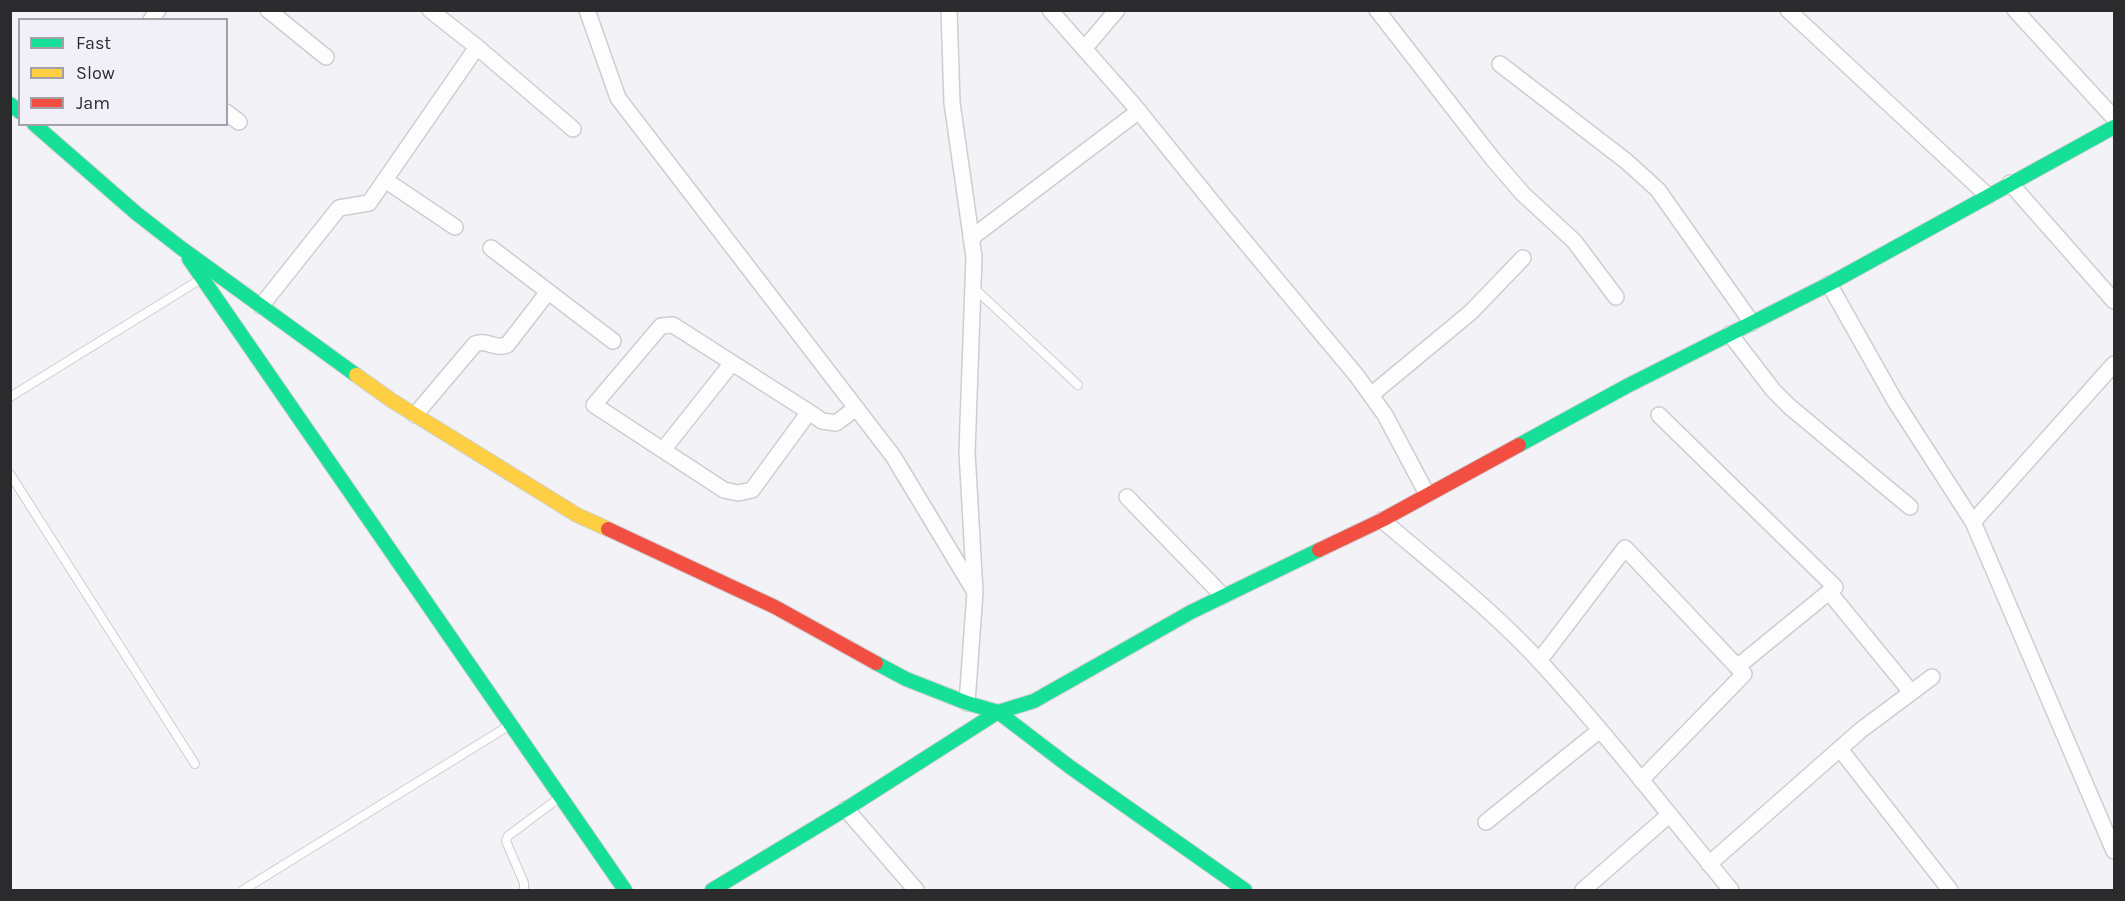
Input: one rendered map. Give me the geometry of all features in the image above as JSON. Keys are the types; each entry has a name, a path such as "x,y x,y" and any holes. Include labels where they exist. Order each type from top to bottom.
{"main road":[{"path":"36,126 136,213 181,248 391,400 577,515 776,607 906,679 967,703 998,712 1070,767 1245,891"},
{"path":"712,891 998,712 1034,700 1191,612 1382,520 1426,494 1525,444 1627,386 1828,284 2115,127"},
{"path":"181,248 625,891"}],"street":[{"path":"268,10 326,57"},
{"path":"430,10 573,129"},
{"path":"587,10 618,98 893,456 975,592"},
{"path":"949,10 952,103 974,257 967,452 975,592 967,703"},
{"path":"1050,10 1139,111 1358,376 1385,415 1426,494"},
{"path":"1084,49 1117,10"},
{"path":"1377,10 1492,158 1523,194 1574,242 1616,297"},
{"path":"1788,10 1988,196"},
{"path":"2014,10 2115,118"},
{"path":"261,306 339,208 369,203 477,47"},
{"path":"1500,64 1626,160 1658,190 1752,323"},
{"path":"971,238 1139,111"},
{"path":"228,114 239,122"},
{"path":"52,140 62,126"},
{"path":"385,180 455,227"},
{"path":"2010,183 2115,301"},
{"path":"491,248 613,341"},
{"path":"1371,395 1471,312 1523,258"},
{"path":"1828,284 1895,400 1973,522 2115,851"},
{"path":"415,415 475,344 484,342 498,348 507,345 548,292"},
{"path":"808,412 752,490 738,493 724,490 594,405 661,326 673,325 808,412 830,423 836,423 856,408"},
{"path":"1730,334 1773,390 1790,407 1910,507"},
{"path":"663,450 732,363"},
{"path":"1973,522 2115,364"},
{"path":"1659,415 1835,587 1737,667"},
{"path":"1127,497 1223,596"},
{"path":"1382,520 1482,606 1539,661 1600,730 1731,891"},
{"path":"1539,661 1625,548 1744,674 1641,780"},
{"path":"1829,591 1911,693"},
{"path":"1709,864 1840,748 1932,677"},
{"path":"1486,822 1600,730"},
{"path":"1840,748 1950,891"},
{"path":"846,809 916,891"},
{"path":"1583,891 1669,815"}],"lane":[{"path":"10,397 202,278"},
{"path":"973,287 1078,385"},
{"path":"10,474 195,764"},
{"path":"243,891 511,725"},
{"path":"524,891 524,883 506,842 508,836 561,797"}],"traffic: fast":[{"path":"10,104 18,110"},
{"path":"36,126 136,213 356,375"},
{"path":"1519,445 1627,386 1829,284 2114,127"},
{"path":"189,259 625,890"},
{"path":"876,663 906,679 967,703 998,712 1034,701 1191,612 1319,550"},
{"path":"712,890 846,809 998,712"},
{"path":"998,712 1070,767 1245,890"}],"traffic: slow":[{"path":"356,375 391,400 577,515 608,529"}],"traffic: jam":[{"path":"1319,550 1382,520 1519,445"},
{"path":"608,529 775,607 876,663"}]}
